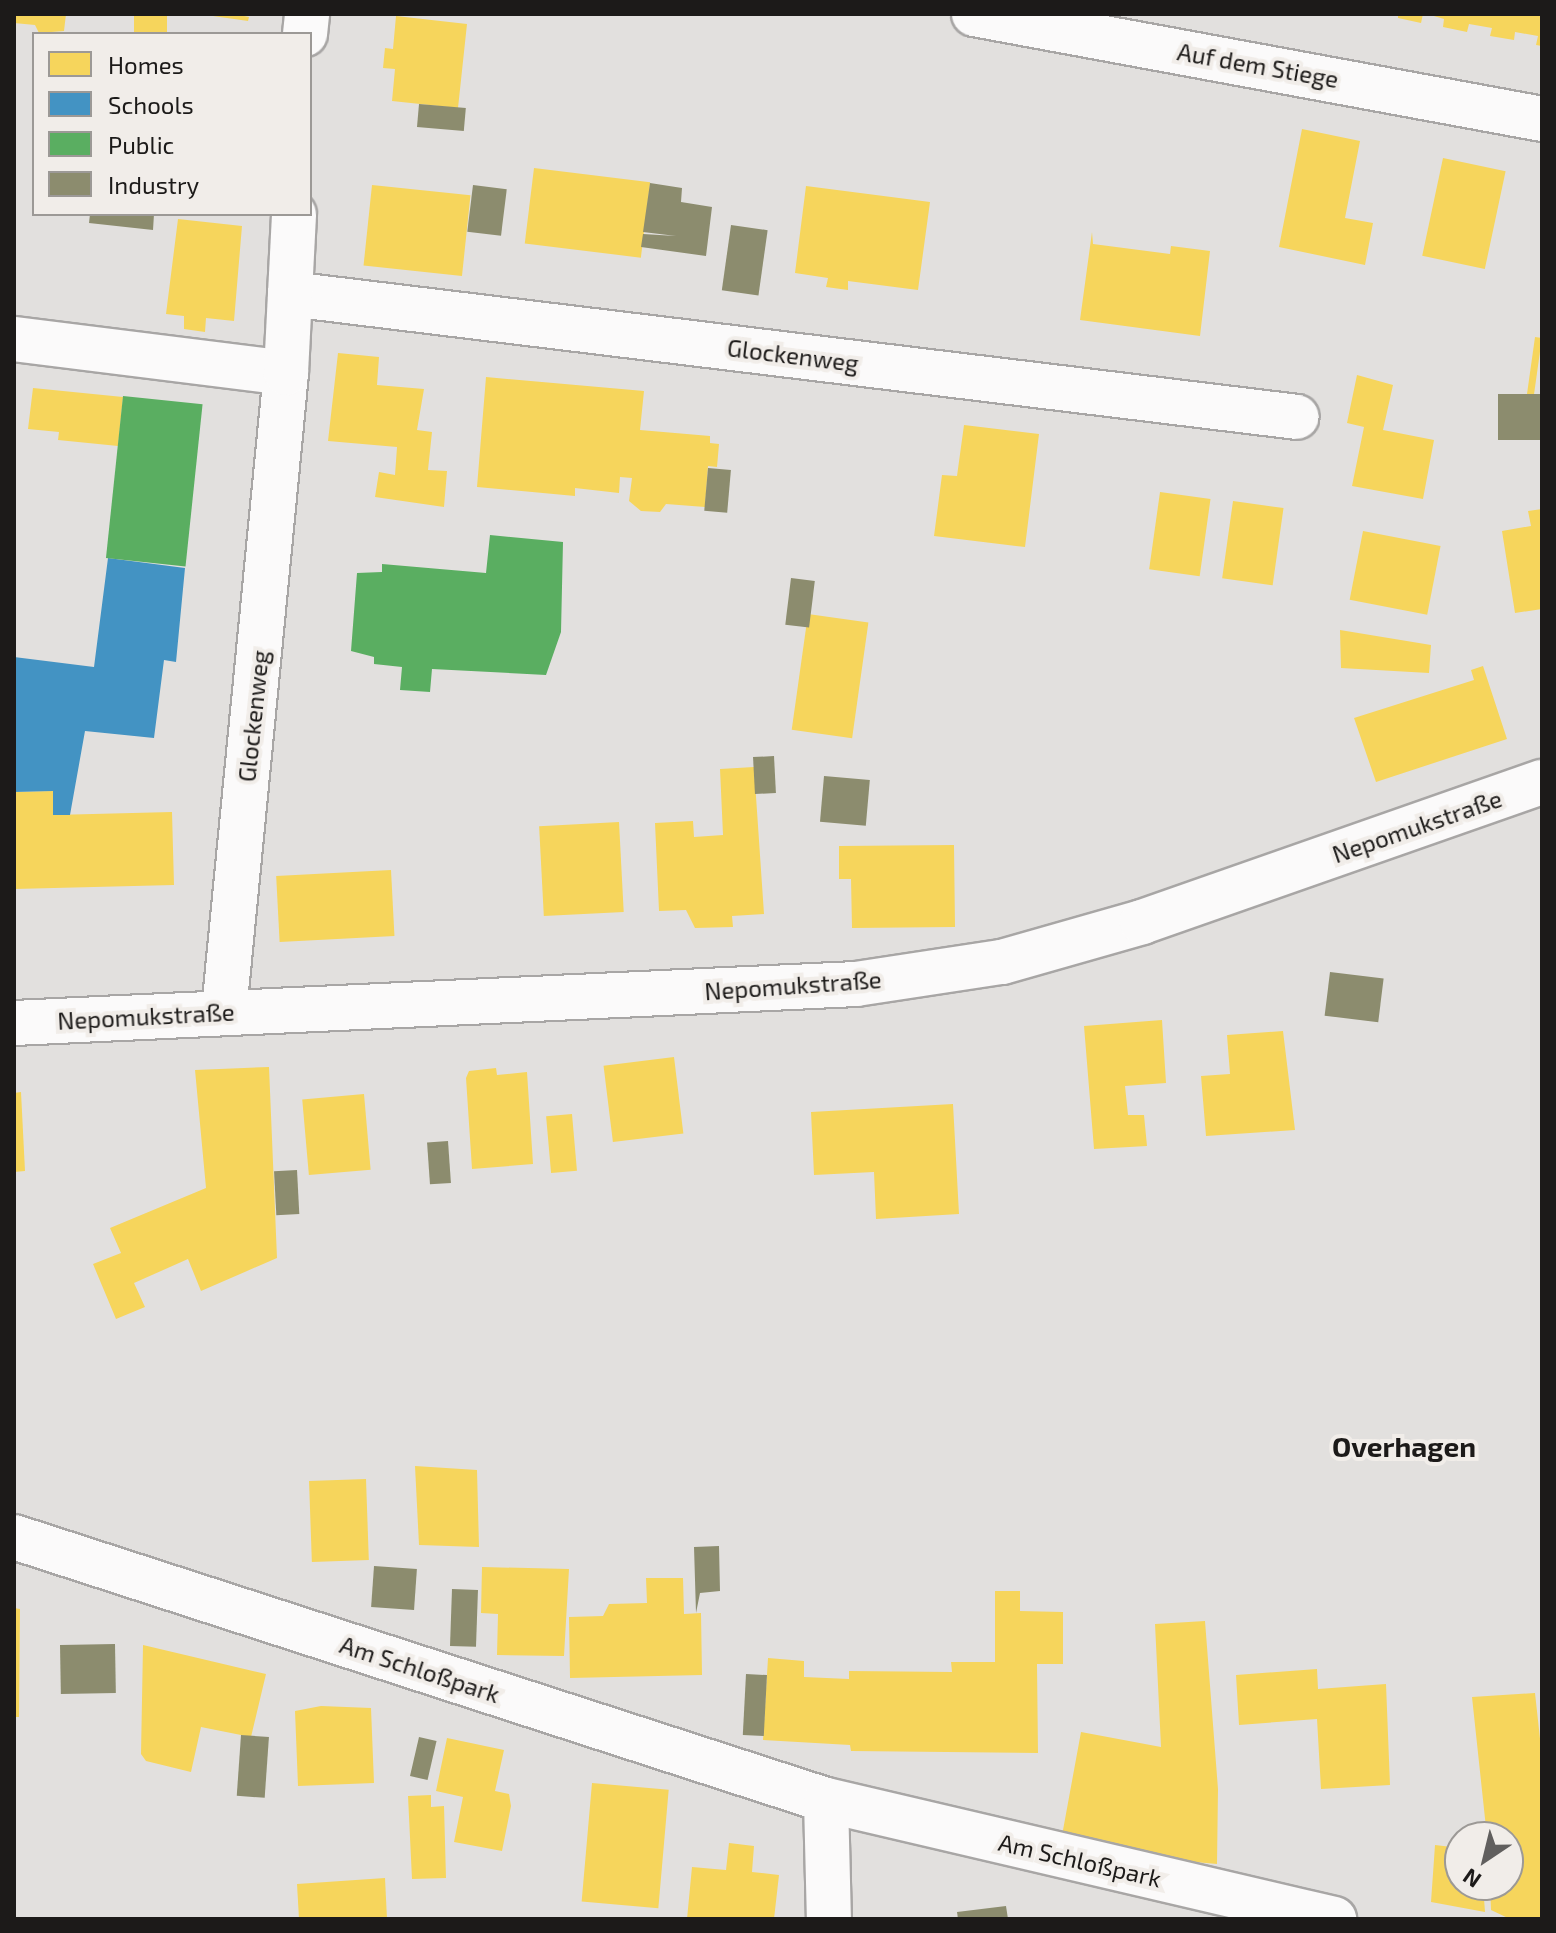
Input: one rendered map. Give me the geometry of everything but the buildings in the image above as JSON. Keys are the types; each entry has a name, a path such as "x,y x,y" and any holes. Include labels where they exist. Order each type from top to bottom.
{"street":[{"name":"Auf dem Stiege","path":"974,14 1542,119"},
{"name":"Glockenweg","path":"224,1011 286,373 294,216"},
{"name":"Glockenweg","path":"290,294 1297,417"},
{"path":"14,339 286,373"},
{"name":"Nepomukstraße","path":"14,1023 856,984 1002,962 1142,922 1542,782"},
{"name":"Am Schloßpark","path":"14,1537 826,1800 1334,1919"},
{"path":"826,1800 829,1919"}],"district":[{"name":"Overhagen","path":"1404,1446"}]}
